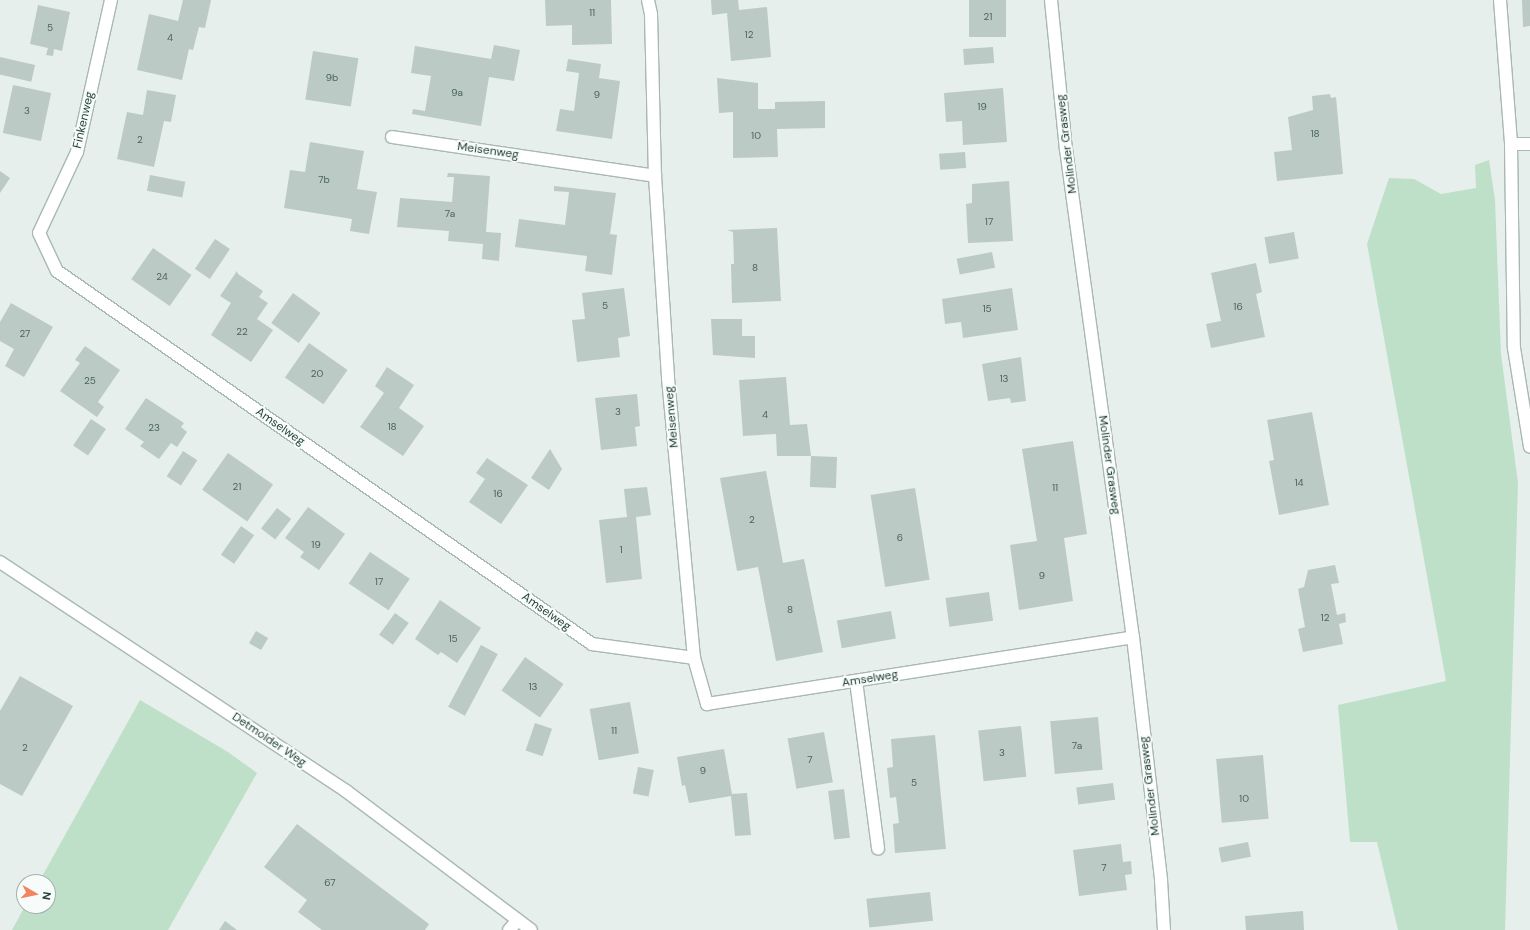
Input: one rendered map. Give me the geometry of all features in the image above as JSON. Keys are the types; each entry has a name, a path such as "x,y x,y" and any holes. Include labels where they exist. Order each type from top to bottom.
{"street":[{"name":"Finkenweg","path":"39,233 77,152 112,0"},
{"name":"Meisenweg","path":"648,0 651,14 655,176 668,378 694,658"},
{"name":"Molinder Grasweg","path":"1051,0 1067,156 1133,637 1161,880 1164,930"},
{"path":"1500,0 1511,144 1514,348 1530,447"},
{"name":"Meisenweg","path":"392,137 655,176"},
{"path":"1511,144 1530,144"},
{"name":"Amselweg","path":"39,233 57,272 592,644 694,658 708,704 1133,637"},
{"name":"Detmolder Weg","path":"0,562 346,791 531,930"},
{"path":"856,681 878,849"},
{"path":"510,930 518,920"}],"green space":[{"path":"1489,160 1495,200 1501,354 1518,483 1505,930 1398,930 1377,842 1350,842 1338,705 1446,681 1367,244 1389,178 1414,179 1441,194 1476,188 1475,165"},
{"path":"140,700 228,752 257,773 168,930 12,930 21,914 56,914 56,874 43,874"}],"building":[{"path":"183,0 211,0 205,28 199,27 193,50 189,49 182,80 137,70 149,14 178,21"},
{"path":"545,0 611,0 612,44 572,45 572,25 546,26"},
{"path":"711,0 738,0 739,10 767,7 771,57 731,61 727,13 712,15"},
{"path":"969,0 1006,0 1006,37 969,37"},
{"path":"1522,0 1530,0 1530,26 1523,27"},
{"path":"38,5 70,12 62,51 54,49 53,56 46,55 48,48 30,44"},
{"path":"494,45 520,50 514,81 489,77 481,126 412,114 413,109 425,111 431,76 411,73 415,46 491,59"},
{"path":"993,47 994,63 964,65 963,49"},
{"path":"313,51 358,58 351,107 305,99"},
{"path":"0,57 35,65 31,82 0,74"},
{"path":"568,59 601,64 599,78 620,81 612,139 556,131 560,109 574,111 579,73 566,71"},
{"path":"717,78 758,83 758,109 775,109 775,102 825,101 825,128 777,129 778,157 733,158 733,112 719,113"},
{"path":"13,85 51,93 41,141 3,133"},
{"path":"1003,88 1007,142 963,145 962,121 946,122 944,93"},
{"path":"147,90 176,95 171,122 164,121 154,167 117,159 127,112 143,115"},
{"path":"1330,94 1331,98 1336,97 1343,174 1277,181 1274,152 1292,150 1288,117 1313,110 1312,96"},
{"path":"310,142 364,151 357,189 377,192 369,234 350,231 352,219 284,208 290,170 305,172"},
{"path":"965,152 966,168 940,170 939,154"},
{"path":"0,171 10,178 0,193"},
{"path":"448,173 490,176 486,232 501,233 499,261 482,259 483,244 448,241 449,231 397,227 400,198 452,202 454,177 447,177"},
{"path":"150,175 185,182 182,198 147,191"},
{"path":"1009,181 1013,241 968,243 966,204 972,203 972,184"},
{"path":"554,186 616,193 610,234 617,235 612,275 585,271 587,256 515,247 519,219 565,225 569,192 554,191"},
{"path":"777,228 781,301 732,303 731,264 734,264 733,232 727,230"},
{"path":"1294,232 1299,259 1269,264 1264,237"},
{"path":"215,239 230,249 210,279 195,269"},
{"path":"153,248 192,275 170,306 131,279"},
{"path":"992,252 995,268 960,275 957,259"},
{"path":"1256,263 1262,292 1256,294 1265,337 1211,348 1206,324 1221,321 1211,273"},
{"path":"237,271 238,274 263,291 259,297 268,303 257,319 273,330 251,362 211,335 231,303 220,296"},
{"path":"624,288 630,336 618,338 620,357 577,362 572,320 585,319 582,293"},
{"path":"1012,288 1018,330 963,338 961,322 945,324 942,299"},
{"path":"293,293 321,313 299,343 271,323"},
{"path":"11,303 53,327 24,377 5,366 14,349 0,341 0,322"},
{"path":"711,319 742,319 742,336 755,336 755,358 713,355"},
{"path":"309,343 348,370 323,404 285,377"},
{"path":"85,346 120,370 98,402 104,407 97,417 60,391 80,363 75,360"},
{"path":"1021,357 1026,401 1011,403 1010,398 988,401 982,364"},
{"path":"387,367 414,385 399,408 424,426 403,456 360,427 384,393 375,386"},
{"path":"786,377 790,425 807,424 811,456 777,456 776,434 743,436 739,380"},
{"path":"637,394 640,426 635,427 637,446 601,450 595,398"},
{"path":"146,398 184,423 181,427 187,432 177,447 171,443 159,459 140,446 144,442 125,429"},
{"path":"1312,412 1329,505 1279,515 1269,461 1274,460 1267,420"},
{"path":"91,419 106,429 88,456 73,446"},
{"path":"1073,441 1087,534 1064,538 1073,601 1019,610 1010,545 1037,541 1022,449"},
{"path":"550,449 562,469 549,490 531,478"},
{"path":"183,451 197,460 181,485 167,476"},
{"path":"228,453 273,485 247,521 202,490"},
{"path":"811,456 837,457 836,488 810,487"},
{"path":"487,458 528,485 501,524 469,502 485,479 476,473"},
{"path":"766,471 783,563 804,559 823,652 776,661 758,567 737,571 720,478"},
{"path":"647,487 651,515 636,517 642,579 606,583 599,520 627,517 624,489"},
{"path":"915,488 930,580 885,587 871,495"},
{"path":"308,507 345,534 319,570 300,557 304,552 285,538"},
{"path":"277,508 291,519 275,540 261,528"},
{"path":"241,526 254,535 234,564 221,555"},
{"path":"370,552 410,579 389,610 349,584"},
{"path":"1335,565 1339,583 1331,584 1337,615 1345,613 1346,622 1339,624 1343,644 1303,652 1298,629 1305,627 1298,589 1304,587 1308,570"},
{"path":"989,592 993,621 949,627 945,598"},
{"path":"440,600 481,628 457,663 441,652 438,655 415,639"},
{"path":"891,611 896,639 842,648 837,621"},
{"path":"395,613 409,623 393,645 379,635"},
{"path":"256,631 268,638 261,650 249,643"},
{"path":"481,645 498,654 465,716 448,707"},
{"path":"525,657 564,684 540,718 501,691"},
{"path":"20,676 73,706 22,796 0,784 0,711"},
{"path":"630,702 639,753 599,760 590,709"},
{"path":"1098,717 1103,770 1055,774 1050,721"},
{"path":"535,723 552,729 543,756 526,750"},
{"path":"1021,726 1026,777 984,781 978,730"},
{"path":"824,732 833,782 796,789 788,738"},
{"path":"935,735 946,849 895,853 893,824 899,823 896,797 890,798 887,768 893,767 891,739"},
{"path":"724,749 732,794 747,793 751,835 735,836 731,796 689,803 685,785 682,786 677,757"},
{"path":"1263,755 1269,819 1222,823 1216,759"},
{"path":"638,767 654,770 649,797 633,794"},
{"path":"1113,783 1115,800 1078,804 1076,788"},
{"path":"844,789 850,838 834,840 828,791"},
{"path":"297,824 429,924 425,930 322,930 298,912 307,900 264,867"},
{"path":"1248,842 1251,857 1221,862 1219,848"},
{"path":"1121,844 1123,862 1131,861 1132,874 1125,875 1127,890 1079,896 1073,850"},
{"path":"930,892 933,921 869,928 866,899"},
{"path":"1303,911 1304,930 1246,930 1245,916"},
{"path":"225,921 237,930 219,930"}]}
